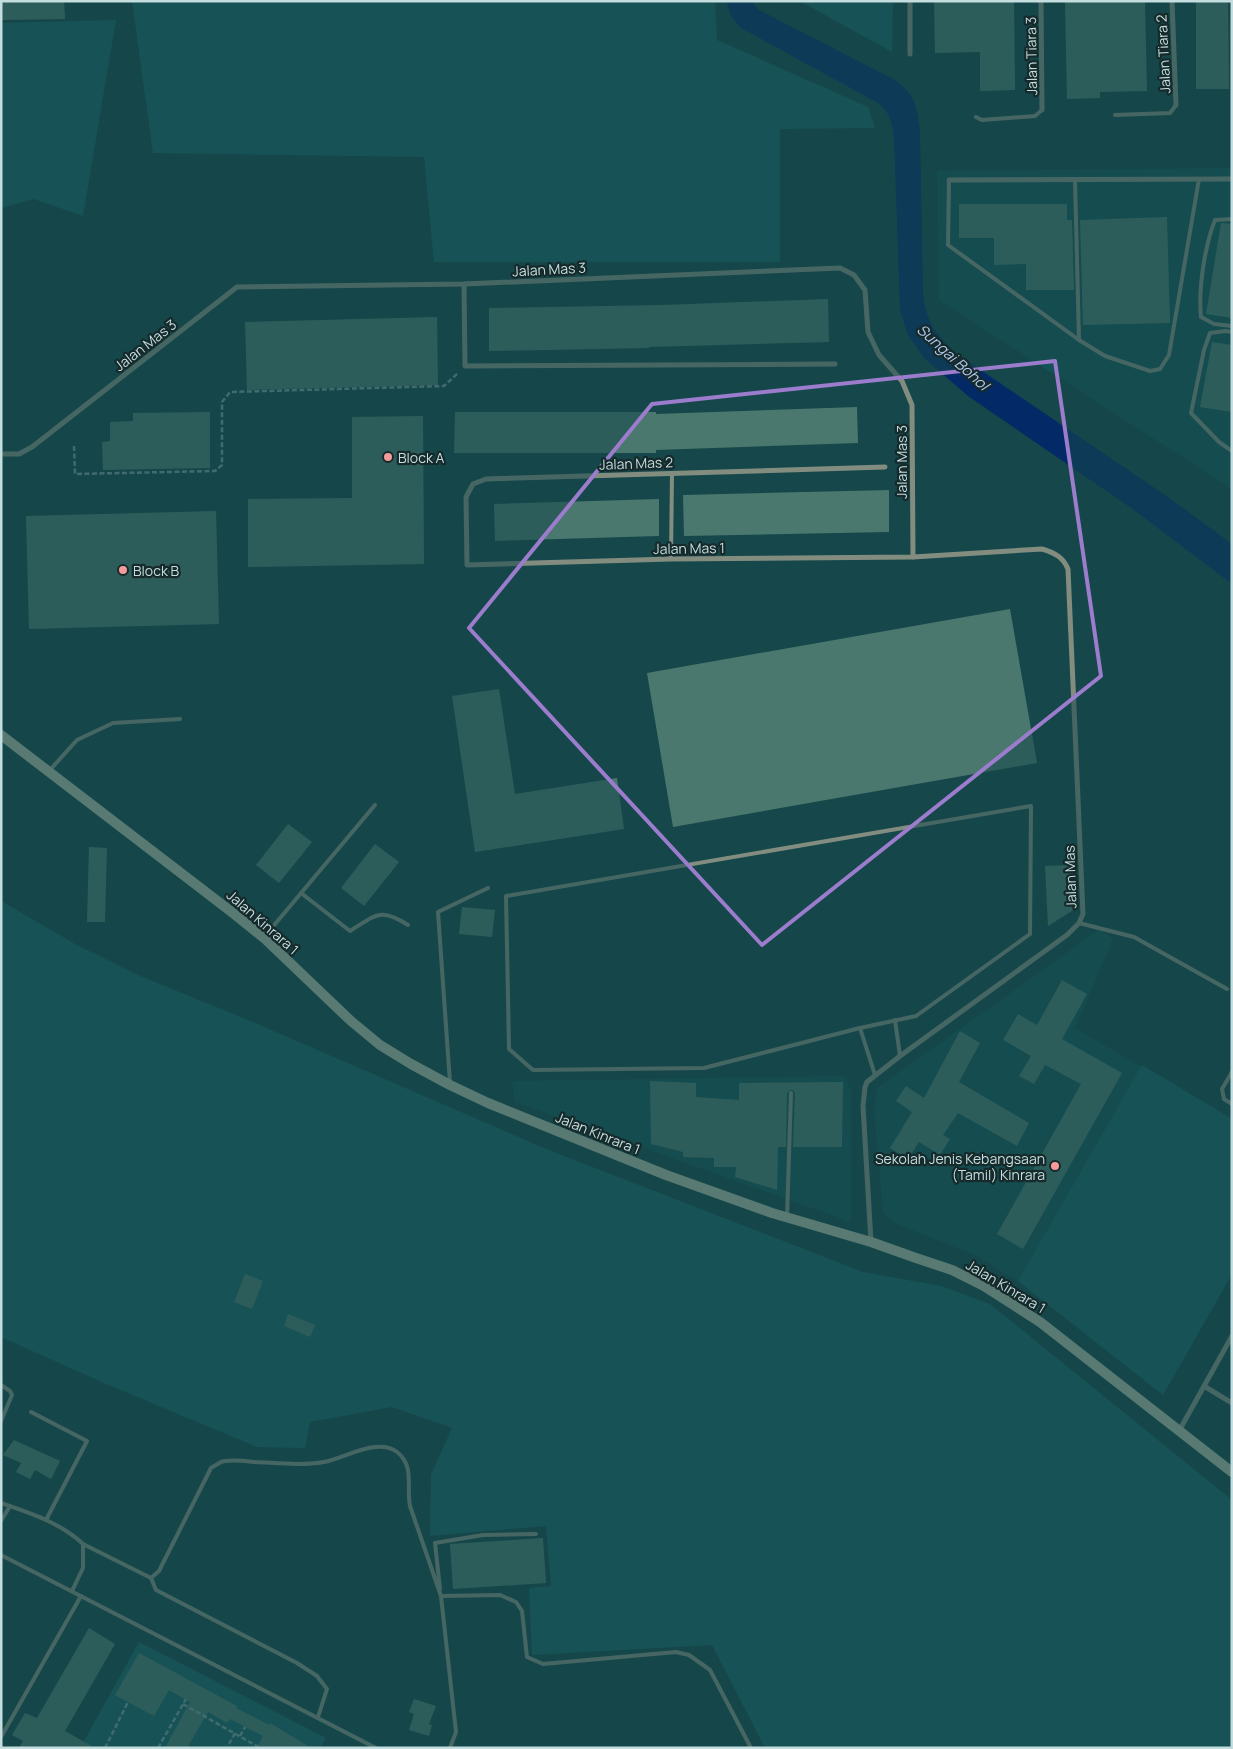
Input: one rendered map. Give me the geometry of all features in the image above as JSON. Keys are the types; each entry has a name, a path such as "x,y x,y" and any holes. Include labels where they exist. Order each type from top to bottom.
{"street":[{"path":"910,1 910,54"},
{"name":"Jalan Tiara 3","path":"1041,1 1042,110"},
{"name":"Jalan Tiara 2","path":"1172,1 1176,105"},
{"path":"948,180 1232,179"},
{"name":"Jalan Mas 3","path":"1,454 19,454 32,447 237,287 464,284 840,268 854,275 865,290 868,332 879,355 902,382 912,405 913,557"},
{"path":"464,284 465,366 835,364"},
{"name":"Jalan Mas 2","path":"467,566 466,496 473,484 479,481 885,467"},
{"name":"Jalan Mas","path":"870,1242 863,1106 865,1087 875,1075 900,1056 1067,935 1079,923 1083,914 1068,569 1065,562 1060,556 1042,549 913,557"},
{"name":"Jalan Mas 1","path":"467,566 671,560 913,557"},
{"name":"Jalan Kinrara 1","path":"1,735 234,913 264,938 351,1021 380,1045 450,1085 488,1103 657,1171 786,1217 870,1242 952,1270 984,1286 1040,1322 1232,1472"},
{"path":"1179,1431 1232,1336"},
{"path":"1204,1386 1232,1403"}],"lane":[{"path":"1115,115 1170,113 1176,105"},
{"path":"976,117 982,120 1035,116 1042,110"},
{"path":"948,180 948,244 1079,340 1105,356 1150,371 1160,369 1169,355 1200,179"},
{"path":"1075,180 1079,340"},
{"path":"1232,220 1215,220 1209,236 1200,303 1201,317 1214,324 1232,326"},
{"path":"1232,332 1210,333 1204,350 1191,413 1219,442 1232,451"},
{"path":"671,560 672,474"},
{"path":"48,772 77,740 113,723 180,719"},
{"path":"264,938 375,805"},
{"path":"1031,806 1030,934 916,1016 860,1028 704,1068 533,1070 509,1049 506,896 1031,806"},
{"path":"450,1085 438,912 488,888"},
{"path":"302,893 350,931 377,915 393,916 408,925"},
{"path":"1079,923 1134,936 1227,989"},
{"path":"895,1020 900,1056"},
{"path":"860,1028 875,1075"},
{"path":"1232,1072 1222,1090 1224,1100 1232,1104"},
{"path":"786,1217 791,1092"},
{"path":"1,1385 10,1390 12,1396 1,1421"},
{"path":"30,1412 87,1441 46,1520"},
{"path":"150,1578 159,1571 211,1468 222,1462 241,1461 311,1464 326,1462 377,1446 396,1451 404,1460 410,1473 408,1496 410,1506 441,1596"},
{"path":"1,1503 46,1520 71,1532 83,1544 150,1578 156,1590 297,1663 317,1676 327,1689 318,1717"},
{"path":"1,1521 10,1506"},
{"path":"450,1748 456,1732 435,1543 483,1535 536,1534"},
{"path":"72,1591 83,1568 83,1544"},
{"path":"1,1555 376,1748"},
{"path":"441,1596 500,1595 516,1602 522,1611 527,1657 543,1664 676,1652 689,1655 710,1670 751,1748"},
{"path":"1,1737 81,1596"}],"path":[{"path":"74,446 75,474 215,471 222,465 222,402 230,392 444,386 465,366"},
{"path":"158,1748 186,1699"},
{"path":"105,1748 128,1702"},
{"path":"183,1704 260,1748"},
{"path":"240,1736 245,1727"},
{"path":"229,1744 235,1733"}],"highlighted area":[{"path":"1055,361 1101,676 762,945 469,628 652,404"}],"shaded area":[{"path":"132,1 715,1 717,40 868,107 875,128 780,129 780,262 434,262 424,157 153,153"},
{"path":"800,1 893,1 892,52"},
{"path":"116,20 83,216 34,199 1,208 1,23"},
{"path":"1232,168 1232,489 939,300 937,171"},
{"path":"1,901 75,944 140,976 241,1017 551,1151 863,1272 941,1286 990,1304 1232,1500 1232,1748 765,1748 712,1645 532,1655 529,1588 551,1586 546,1526 430,1536 431,1475 452,1428 392,1407 310,1422 305,1448 257,1447 104,1383 1,1337"},
{"name":"Sekolah Jenis Kebangsaan (Tamil) Kinrara","path":"1100,929 1113,939 1075,1028 1232,1120 1232,1274 1163,1395 1018,1281 975,1255 895,1223 883,1213 874,1108 877,1088"},
{"path":"1142,1065 1232,1119 1232,1274 1163,1395 1018,1281"},
{"path":"844,1076 851,1090 851,1222 515,1102 512,1081"},
{"path":"139,1642 326,1738 320,1748 80,1748"}],"water":[{"name":"Sungai Bohol","path":"727,1 751,1 759,10 895,80 907,91 914,101 920,129 924,302 929,320 937,334 957,354 1168,497 1232,544 1232,584 1134,510 968,396 923,357 908,335 900,311 894,138 888,114 878,103 741,28 731,16"}],"building":[{"path":"1,1 64,1 65,19 1,20"},
{"path":"934,1 1014,1 1015,90 980,91 980,52 935,53"},
{"path":"1065,1 1145,1 1147,91 1100,92 1100,98 1067,99"},
{"path":"1196,1 1228,1 1229,89 1196,89"},
{"path":"959,204 1067,204 1067,220 1072,220 1074,290 1026,290 1026,264 994,265 994,238 959,238"},
{"path":"1167,217 1170,323 1083,325 1080,220"},
{"path":"1221,223 1232,224 1232,318 1206,314"},
{"path":"828,299 829,342 489,351 489,308 663,305"},
{"path":"437,317 438,385 247,390 245,322"},
{"path":"1212,342 1232,345 1232,412 1200,407"},
{"path":"857,407 858,443 656,450 656,453 454,453 455,412 656,412 656,414"},
{"path":"210,412 210,468 103,470 102,442 110,441 110,422 133,421 133,413"},
{"name":"Block A","path":"423,416 424,564 248,567 248,499 352,498 352,417"},
{"path":"889,490 889,532 684,536 683,495"},
{"path":"659,499 659,536 495,541 494,504"},
{"name":"Block B","path":"216,511 219,624 29,629 26,516"},
{"path":"1010,609 1037,763 673,827 647,673"},
{"path":"499,689 515,794 617,778 624,829 475,852 452,696"},
{"path":"288,824 312,842 279,883 256,865"},
{"path":"375,844 399,862 364,906 341,888"},
{"path":"89,847 107,848 105,922 87,922"},
{"path":"1073,865 1075,909 1048,926 1045,866"},
{"path":"462,907 495,910 492,937 459,934"},
{"path":"1062,980 1087,994 1062,1039 1122,1073 1023,1249 997,1234 1081,1084 1045,1065 1034,1084 1019,1076 1031,1056 1003,1040 1018,1014 1037,1025"},
{"path":"960,1031 980,1043 959,1082 1029,1123 1017,1146 958,1113 943,1135 950,1139 940,1155 919,1142 908,1159 890,1148 912,1112 896,1101 906,1086 924,1098"},
{"path":"650,1081 696,1083 696,1097 739,1100 739,1083 843,1082 842,1147 793,1147 795,1093 793,1090 790,1090 787,1093 786,1147 778,1147 777,1190 735,1177 736,1167 714,1167 714,1158 683,1157 683,1152 651,1144"},
{"path":"245,1274 263,1281 252,1309 234,1302"},
{"path":"288,1314 315,1325 310,1337 284,1326"},
{"path":"14,1440 60,1461 51,1479 35,1470 30,1479 16,1472 21,1463 3,1455"},
{"path":"543,1538 546,1583 453,1589 450,1544"},
{"path":"89,1628 115,1644 65,1731 95,1748 19,1748 23,1741 12,1735 25,1713 37,1718"},
{"path":"139,1653 237,1706 236,1708 269,1725 270,1723 311,1748 257,1748 263,1736 230,1719 227,1723 208,1712 187,1748 165,1748 190,1702 169,1690 154,1716 115,1695"},
{"path":"414,1699 436,1706 429,1724 432,1725 429,1736 409,1730 414,1714 409,1712"}],"place":[{"name":"Block A","path":"388,457"},
{"name":"Block B","path":"123,570"},
{"name":"Sekolah Jenis Kebangsaan (Tamil) Kinrara","path":"1055,1166"}]}
